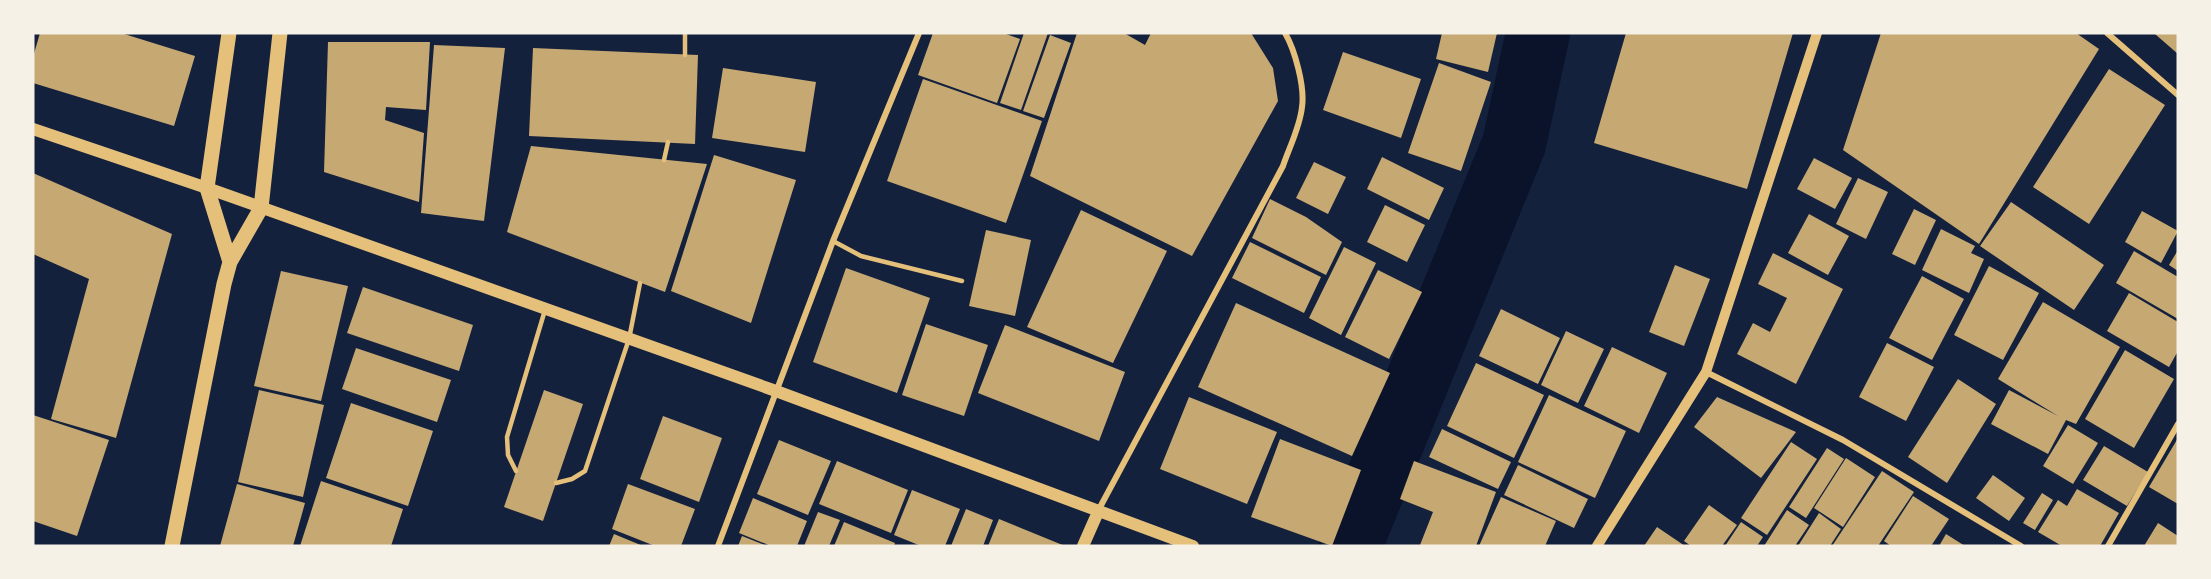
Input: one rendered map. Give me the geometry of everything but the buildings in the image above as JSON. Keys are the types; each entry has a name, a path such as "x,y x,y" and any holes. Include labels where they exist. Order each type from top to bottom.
{"main road":[{"path":"230,33 207,188 230,262"},
{"path":"172,546 230,262 261,208 280,33"},
{"path":"33,129 207,188 776,391 1193,546"},
{"path":"1083,546 1098,512"}],"street":[{"path":"718,546 833,241 919,33"},
{"path":"1098,512 1283,166 1303,106 1297,63 1292,44 1285,33"},
{"path":"1602,544 1706,372 1817,33"},
{"path":"2107,33 2178,95"},
{"path":"1706,372 1844,440 2021,546"},
{"path":"2108,546 2178,424"}],"lane":[{"path":"685,33 685,55"},
{"path":"664,160 668,142"},
{"path":"833,241 861,256 962,281"},
{"path":"556,483 572,479 585,471 629,339 640,283"},
{"path":"516,471 508,455 507,438 546,309"}],"waterway":[{"path":"1350,546 1514,144 1538,33"}]}
